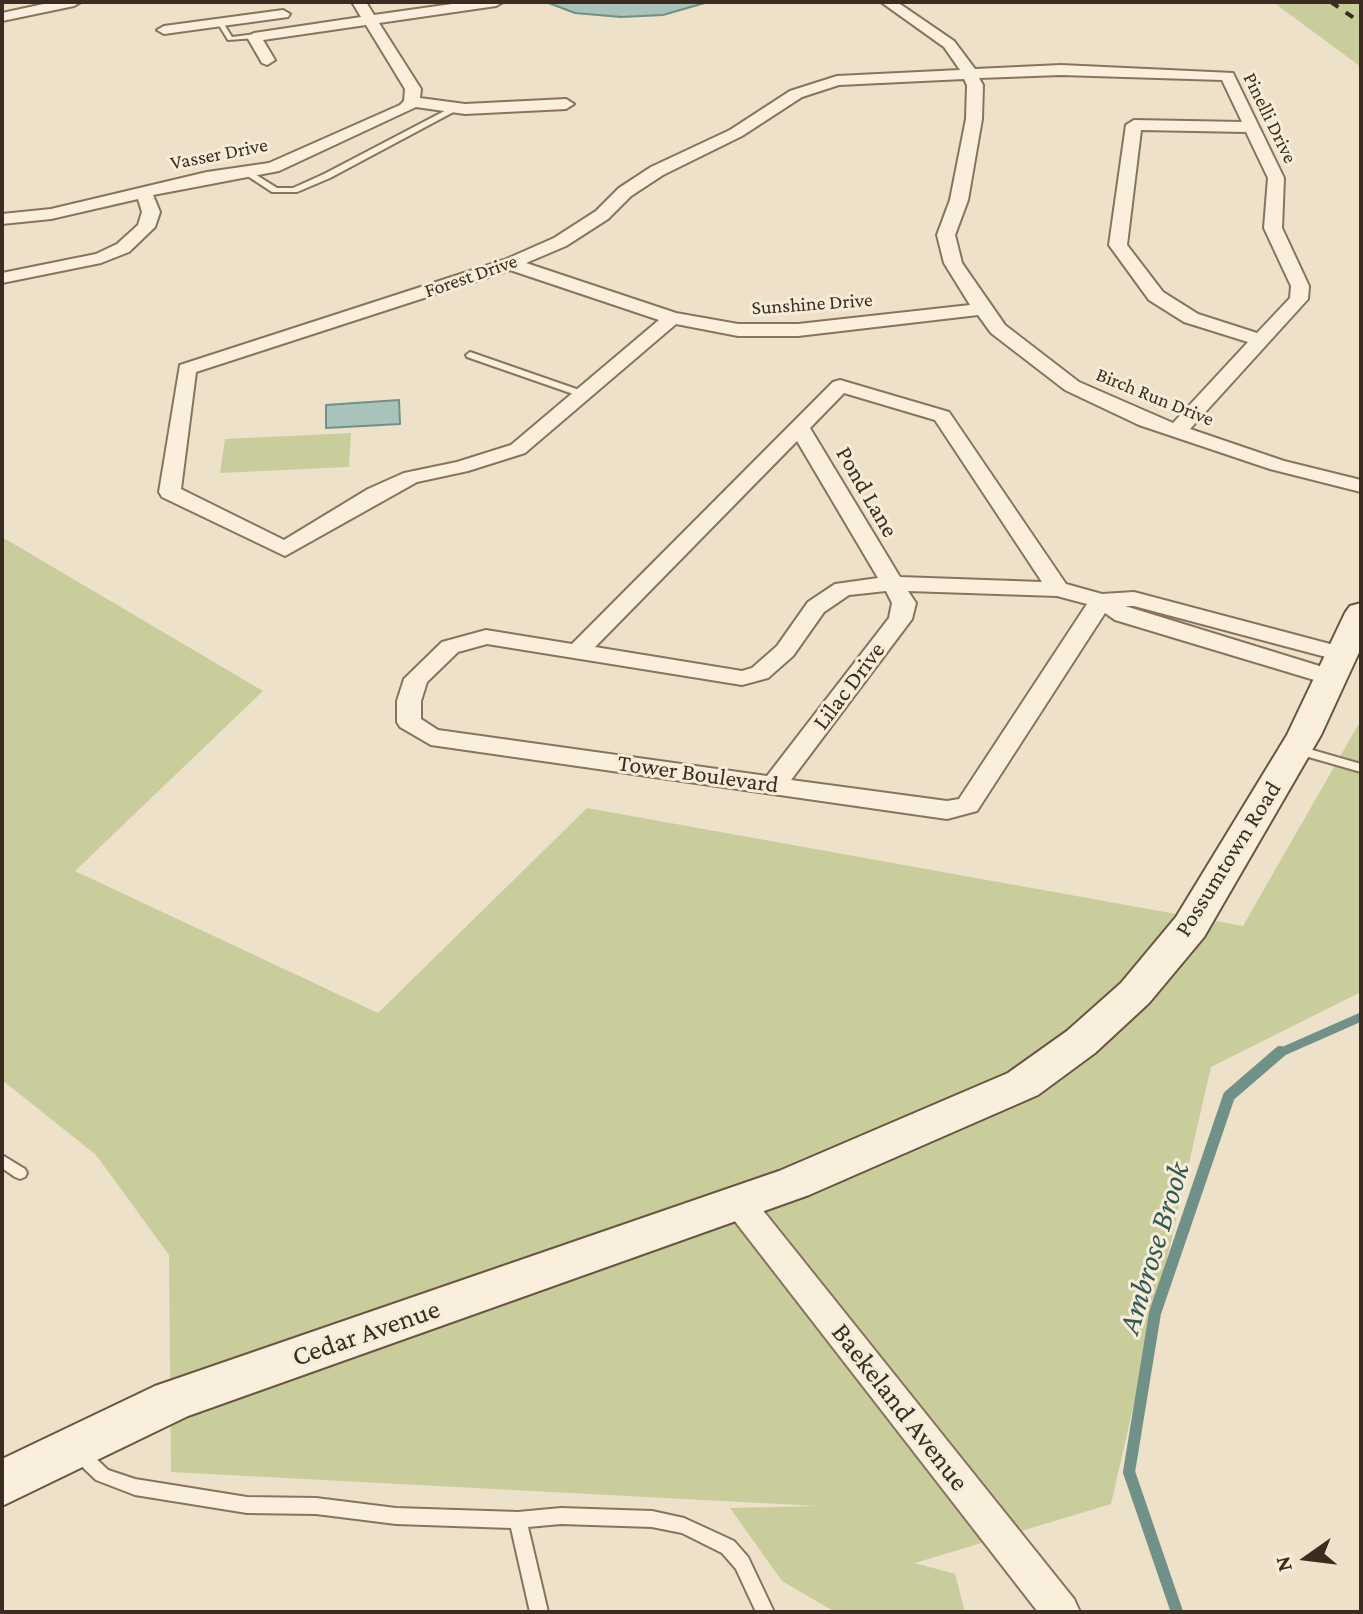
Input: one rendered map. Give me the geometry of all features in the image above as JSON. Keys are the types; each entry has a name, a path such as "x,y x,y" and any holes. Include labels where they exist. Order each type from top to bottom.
{"main road":[{"name":"Possumtown Road","path":"738,1202 931,1126 1023,1084 1081,1042 1135,993 1190,927 1295,749 1361,613"},
{"name":"Cedar Avenue","path":"2,1483 172,1401 738,1202"}],"street":[{"path":"2,17 45,4 74,2"},
{"path":"267,60 254,38 256,36 496,2"},
{"name":"Birch Run Drive","path":"888,2 949,44 961,57 975,85 974,119 959,200 946,235 953,263 998,329 1072,386 1146,421 1277,465 1361,486"},
{"path":"360,4 413,89 412,102 457,108 566,104"},
{"path":"164,30 298,12"},
{"name":"Pinelli Drive","path":"968,72 1061,70 1228,76 1276,178 1273,228 1300,286 1299,299 1177,431"},
{"name":"Forest Drive","path":"582,394 518,449 461,467 411,477 376,494 285,549 170,492 187,369 510,264 560,242 602,215 625,192 657,171 736,133 796,94 837,81 968,72"},
{"name":"Vasser Drive","path":"2,219 51,214 207,177 247,173 287,162 412,102"},
{"path":"1252,127 1134,125 1118,245 1156,296 1191,318 1261,340"},
{"path":"4,278 101,258 123,248 146,227 151,212 144,193"},
{"name":"Sunshine Drive","path":"510,264 672,318 738,330 798,330 982,309"},
{"path":"582,394 672,318"},
{"path":"577,652 840,386 942,416 1058,589"},
{"name":"Pond Lane","path":"799,427 890,584"},
{"name":"Tower Boulevard","path":"1101,601 968,805 947,810 431,737 409,722 409,701 416,679 450,647 486,637 742,678 760,673 785,651 816,607 843,589 890,584 1058,589 1101,601 1123,615 1335,666"},
{"name":"Lilac Drive","path":"774,785 900,619 904,603 890,584"},
{"name":"Baekeland Avenue","path":"738,1202 1061,1612"}],"lane":[{"path":"220,22 230,39 256,36"},
{"path":"247,173 275,190 294,190 457,108"},
{"path":"470,355 582,394"},
{"path":"1295,749 1361,768"},
{"path":"2,1161 20,1173"},
{"path":"74,1448 102,1475 135,1487 247,1505 316,1506 396,1516 518,1520 561,1516 652,1519 684,1526 728,1547 742,1563 765,1612"},
{"path":"518,1520 539,1612"}],"green space":[{"path":"1273,2 1361,2 1361,67"},
{"path":"351,433 349,467 220,473 225,439"},
{"path":"2,537 263,691 75,871 378,1013 587,808 1243,926 1361,720 1361,992 1211,1067 1111,1504 915,1563 955,1574 965,1612 835,1612 782,1581 730,1508 817,1506 171,1472 169,1255 96,1155 2,1080"}],"water":[{"path":"546,2 708,2 663,15 621,17 575,13"},
{"path":"399,400 400,424 326,428 326,405"}],"waterway":[{"name":"Ambrose Brook","path":"1278,1053 1361,1017"},
{"name":"Ambrose Brook","path":"1177,1612 1129,1472 1155,1313 1229,1096 1278,1053"}],"railway":[{"path":"1331,2 1361,23"}]}
